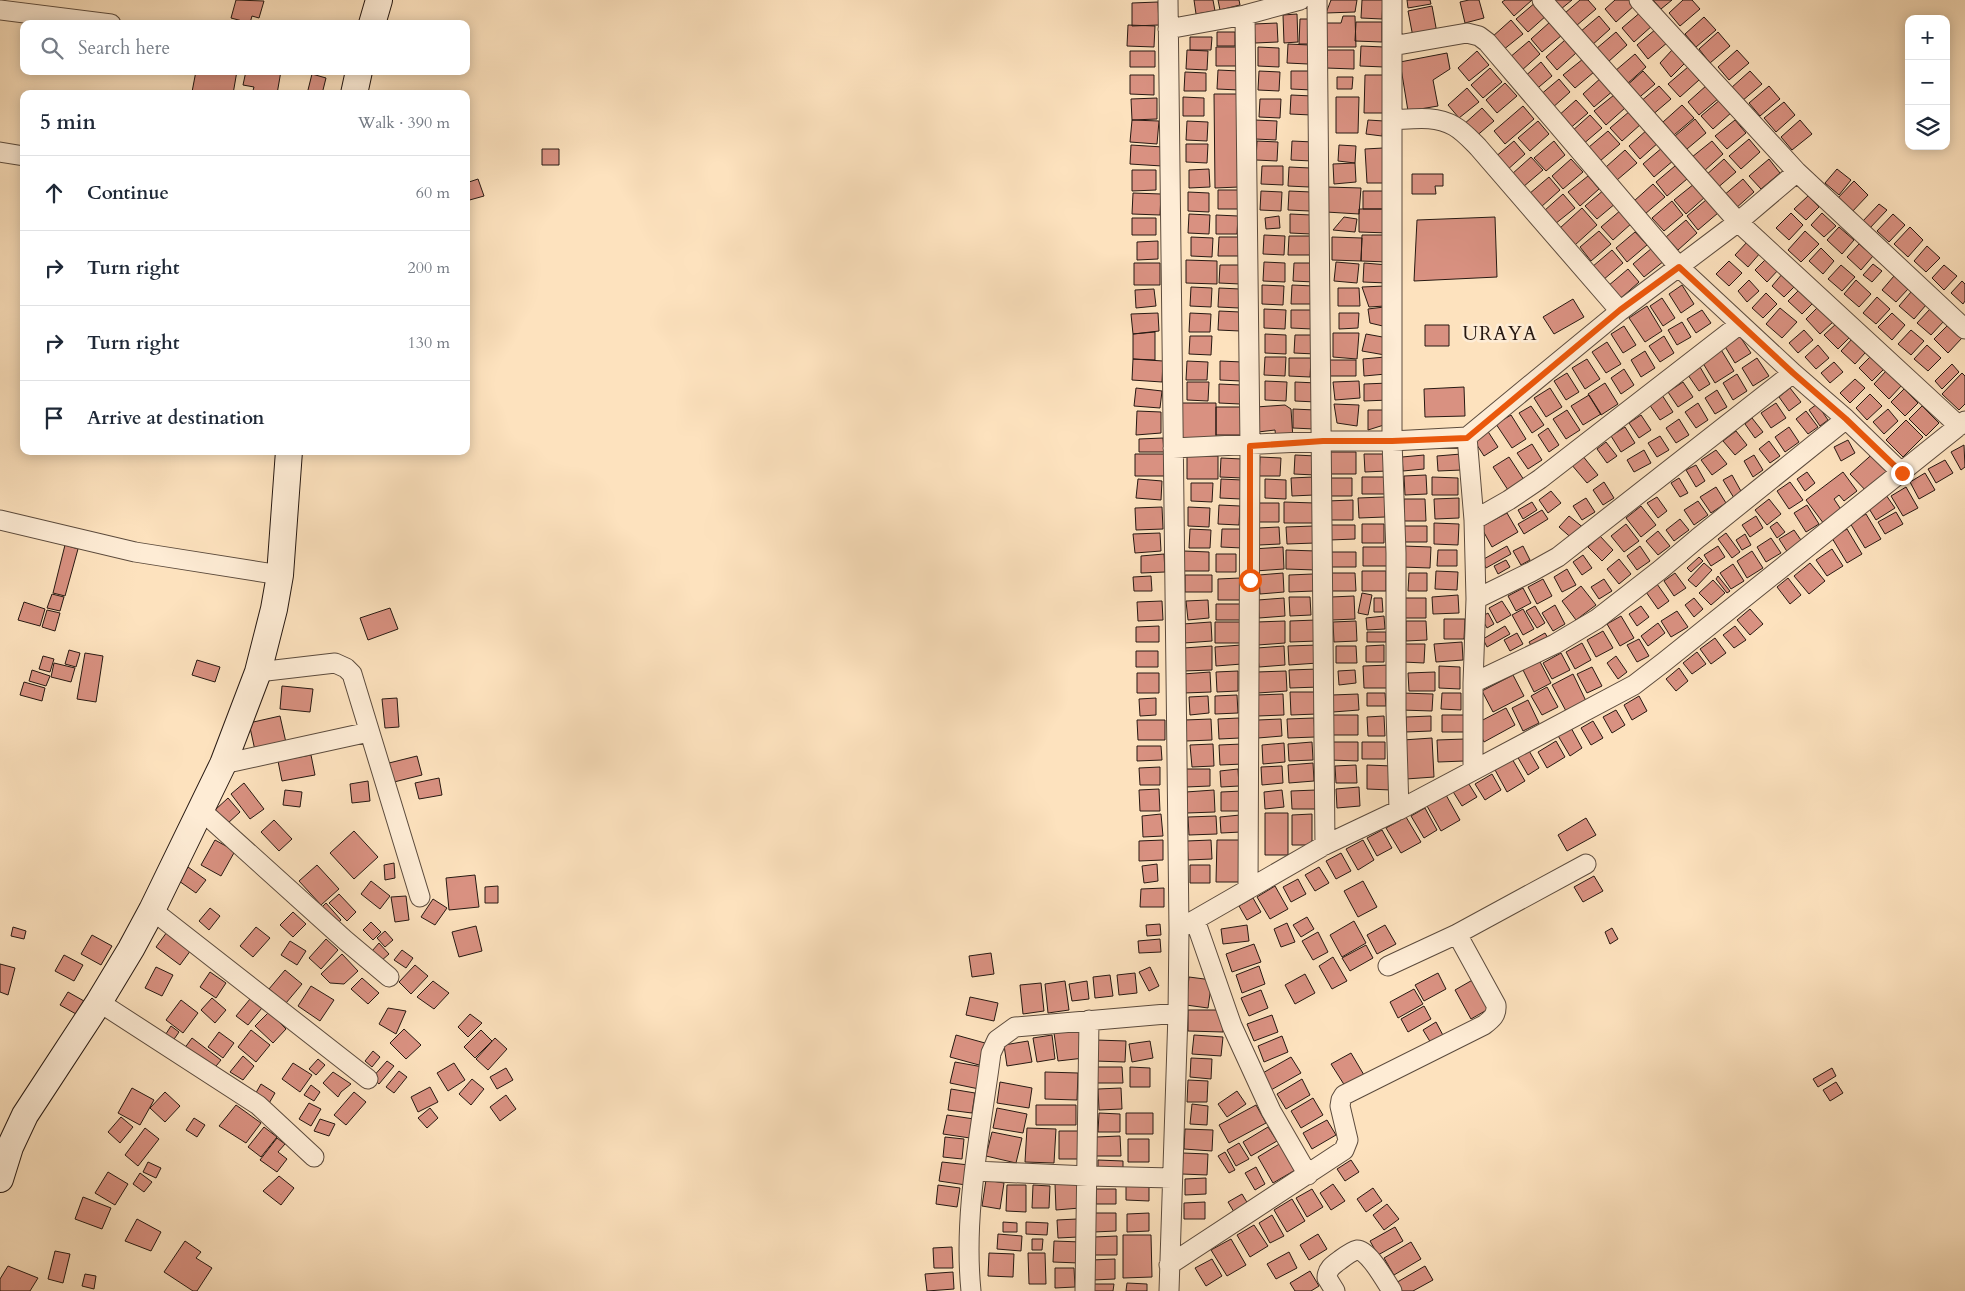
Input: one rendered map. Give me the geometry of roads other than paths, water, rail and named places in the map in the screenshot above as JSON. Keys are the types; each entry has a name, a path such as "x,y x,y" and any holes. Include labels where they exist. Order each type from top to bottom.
{"street":[{"path":"373,20 379,0"},
{"path":"1168,0 1179,929 1169,1291"},
{"path":"1168,29 1245,15 1300,0"},
{"path":"1317,0 1323,441 1325,845"},
{"path":"1392,0 1392,441 1396,552 1396,710 1399,810"},
{"path":"1179,929 1325,845 1399,810 1634,685 1962,424 1738,222 1542,0"},
{"path":"1639,0 1797,172 1965,329"},
{"path":"0,10 79,20"},
{"path":"1245,15 1250,446 1248,888"},
{"path":"1392,46 1466,33 1483,39 1679,267 1793,373 1846,419 1902,473"},
{"path":"355,90 358,75"},
{"path":"1392,120 1428,118 1441,120 1456,126 1478,147 1620,310"},
{"path":"0,152 20,155"},
{"path":"1173,448 1250,446 1323,441 1467,438 1620,310 1738,222 1797,172"},
{"path":"1474,520 1540,479 1740,324"},
{"path":"1476,599 1558,557 1793,373"},
{"path":"1473,683 1555,644 1596,619 1660,570 1846,419"},
{"path":"1467,438 1474,520 1476,599 1473,683 1473,770"},
{"path":"0,1179 10,1147 25,1115 99,1002 152,910 224,764 258,672 274,609 280,575 289,455"},
{"path":"0,520 135,552 280,575"},
{"path":"258,672 335,663 346,668 352,674 420,897"},
{"path":"224,764 370,732"},
{"path":"202,811 345,940 390,977"},
{"path":"1388,966 1457,934 1586,864"},
{"path":"152,910 368,1079"},
{"path":"1195,920 1232,1026 1271,1111 1308,1175"},
{"path":"1169,1265 1344,1150 1348,1144 1348,1134 1340,1100 1344,1095 1484,1025 1495,1015 1496,1005 1457,934"},
{"path":"99,1002 258,1105 314,1157"},
{"path":"972,1291 969,1235 975,1171 991,1053 997,1040 1015,1027 1178,1013"},
{"path":"1085,1291 1089,1020"},
{"path":"975,1171 1172,1178"},
{"path":"1335,1291 1327,1278 1329,1269 1344,1257 1357,1250 1371,1259 1392,1291"}],"district":[{"name":"URAYA","path":"1500,334"}]}
